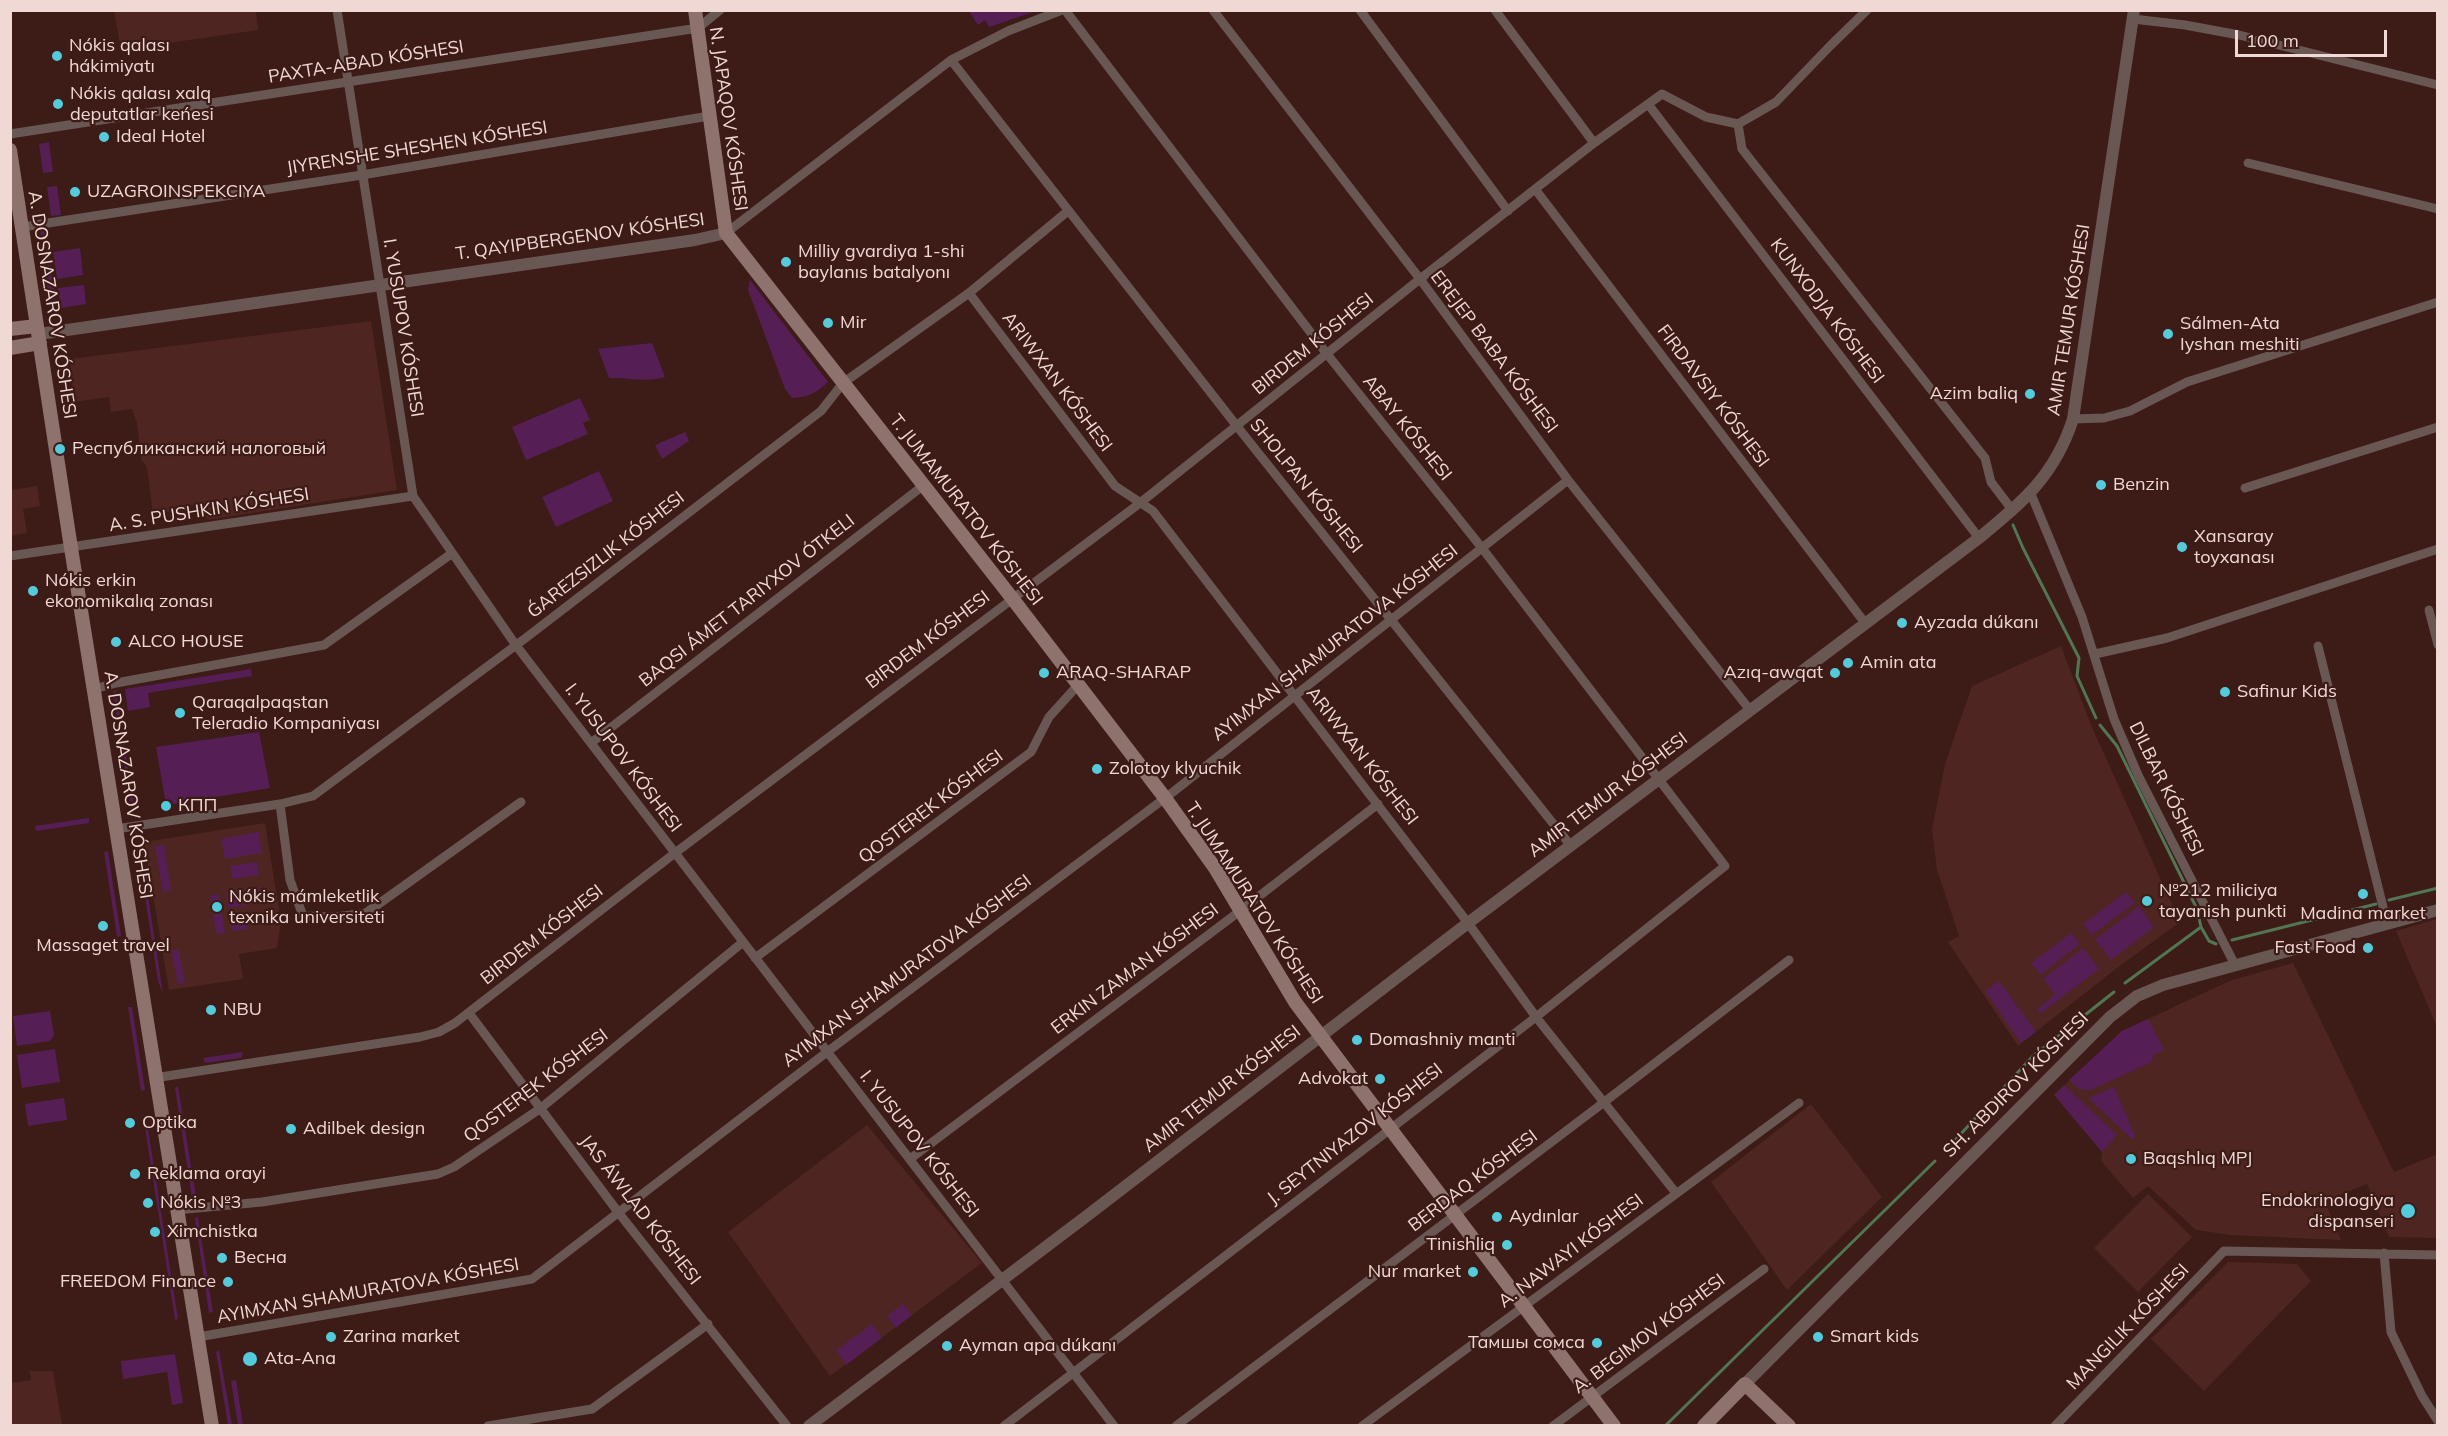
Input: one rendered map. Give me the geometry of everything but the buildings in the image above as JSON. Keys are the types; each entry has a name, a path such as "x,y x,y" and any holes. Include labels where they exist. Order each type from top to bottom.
{"main road":[{"name":"N. JAPAQOV KÓSHESI","path":"695,10 726,233"},
{"name":"A. DOSNAZAROV KÓSHESI","path":"10,150 154,1078 212,1425"},
{"name":"T. JUMAMURATOV KÓSHESI","path":"726,233 1012,598 1165,798 1215,868 1295,1002 1320,1037 1614,1425"},
{"path":"10,329 39,334"},
{"path":"10,348 39,334"},
{"path":"1745,1384 1789,1425"},
{"name":"SH. ABDIROV KÓSHESI","path":"1704,1425 1745,1384"}],"street":[{"name":"I. YUSUPOV KÓSHESI","path":"337,10 378,284 413,495 451,554 515,644 1114,1425"},
{"path":"698,28 720,10"},
{"path":"39,334 695,240 726,233 951,60 1008,31 1063,10"},
{"name":"ABAY KÓSHESI","path":"1063,10 1327,354 1482,548 1725,866"},
{"name":"EREJEP BABA KÓSHESI","path":"1213,10 1419,279 1568,480 1750,711"},
{"path":"1360,10 1508,211"},
{"path":"1496,10 1594,143"},
{"path":"1867,10 1776,102 1738,124 1742,149 1985,458 1991,482 2013,511"},
{"path":"2133,15 2239,36 2438,85"},
{"name":"AMIR TEMUR KÓSHESI","path":"809,1425 1468,923 1979,538 2031,494 2049,472 2066,440 2073,419 2133,15"},
{"name":"PAXTA-ABAD KÓSHESI","path":"10,134 698,28"},
{"name":"SHOLPAN KÓSHESI","path":"951,60 1236,426 1570,846"},
{"name":"BIRDEM KÓSHESI","path":"154,1078 420,1037 439,1032 469,1013 675,853 1140,502 1419,279 1594,143 1662,94 1706,117 1738,124"},
{"name":"KUNXODJA KÓSHESI","path":"1648,104 1979,538"},
{"name":"JIYRENSHE SHESHEN KÓSHESI","path":"22,227 362,175 709,116"},
{"path":"2248,163 2438,209"},
{"name":"FIRDAVSIY KÓSHESI","path":"1535,189 1865,623"},
{"name":"ǴAREZSIZLIK KÓSHESI","path":"117,829 280,804 313,795 821,411 843,383 969,293 1068,211"},
{"path":"969,293 1115,486 1153,511 1378,804 1536,1017 1676,1193"},
{"path":"2073,419 2104,418 2130,411 2187,382 2438,302"},
{"path":"2245,488 2438,427"},
{"path":"198,1337 532,1279 827,1052 1165,798 1568,480"},
{"path":"591,743 924,485"},
{"name":"DILBAR KÓSHESI","path":"2031,494 2078,606 2114,719 2138,775 2235,965"},
{"name":"A. S. PUSHKIN KÓSHESI","path":"10,556 413,495"},
{"path":"2095,654 2167,638 2438,549"},
{"path":"94,689 324,645 451,554"},
{"path":"2429,610 2438,645"},
{"path":"2318,646 2387,923"},
{"name":"QOSTEREK KÓSHESI","path":"756,958 1031,752 1050,717 1078,685"},
{"path":"280,804 290,880 303,916 336,917 366,913 521,802"},
{"name":"ERKIN ZAMAN KÓSHESI","path":"910,1159 1240,911 1378,804"},
{"name":"J. SEYTNIYAZOV KÓSHESI","path":"1004,1425 1074,1374 1390,1127 1536,1017 1725,866"},
{"name":"SH. ABDIROV KÓSHESI","path":"1745,1384 2110,1017 2137,996 2163,985 2438,910"},
{"name":"QOSTEREK KÓSHESI","path":"176,1210 262,1202 438,1174 454,1167 541,1108 743,942"},
{"name":"BERDAQ KÓSHESI","path":"1176,1425 1789,960"},
{"name":"JAS ÁWLAD KÓSHESI","path":"469,1013 618,1212 787,1425"},
{"path":"1362,1425 1799,1102"},
{"name":"MANGILIK KÓSHESI","path":"2055,1425 2224,1251 2384,1254"},
{"path":"2433,1425 2438,1422 2422,1396 2391,1332 2384,1254 2438,1256"},
{"name":"A. BEGIMOV KÓSHESI","path":"1554,1425 1764,1269"},
{"path":"488,1425 592,1408 708,1324"}],"shaded area":[{"path":"114,11 256,11 258,30 121,50"},
{"path":"969,11 1036,11 989,27 985,20 978,25"},
{"path":"49,142 53,172 43,173 39,144"},
{"path":"57,186 61,215 51,216 47,187"},
{"path":"40,229 46,229 56,305 50,301 48,294"},
{"path":"80,248 83,275 57,279 53,252"},
{"path":"750,280 828,382 816,392 792,398 785,389 748,290"},
{"path":"84,285 86,304 61,308 58,288"},
{"path":"371,321 397,490 207,520 203,503 182,507 182,510 153,514 147,467 141,459 137,423 132,409 111,412 109,397 74,402 70,359"},
{"path":"652,343 665,377 644,380 609,378 598,349"},
{"path":"580,398 590,420 583,423 588,434 526,460 512,427"},
{"path":"685,432 689,441 662,459 655,445"},
{"path":"599,471 613,501 556,527 542,497"},
{"path":"37,486 40,506 23,509 27,533 11,536 11,490"},
{"path":"2061,646 2091,725 2180,922 2113,971 2018,1046 1948,942 1959,936 1937,870 1932,829 1945,764 1972,686"},
{"path":"251,669 252,676 148,693 150,707 128,711 125,689"},
{"path":"116,690 135,813 132,813 113,692"},
{"path":"259,732 270,788 173,804 171,800 165,799 156,747"},
{"path":"89,818 89,823 36,831 35,826"},
{"name":"Nókis mámleketlik texnika universiteti","path":"265,823 281,922 277,948 239,954 243,979 169,990 144,842"},
{"path":"259,832 262,853 225,859 221,839"},
{"path":"164,845 171,890 163,892 155,846"},
{"path":"141,850 163,994 158,981 138,851"},
{"path":"108,851 121,936 117,937 104,852"},
{"path":"257,862 259,875 232,879 230,866"},
{"path":"259,887 261,902 228,908 226,893"},
{"path":"2126,892 2135,903 2092,935 2083,924"},
{"path":"219,894 225,933 216,934 210,896"},
{"path":"2139,906 2154,927 2111,960 2095,940"},
{"path":"246,912 248,929 232,931 230,915"},
{"path":"2438,919 2437,1027 2396,931"},
{"path":"2071,933 2080,944 2040,975 2031,963"},
{"path":"2083,948 2099,969 2040,1014 2037,1010 2055,994 2043,979"},
{"path":"171,950 179,950 185,983 178,984"},
{"path":"2293,963 2394,1172 2437,1154 2437,1238 2389,1237 2367,1184 2325,1201 2341,1240 2231,1235 2196,1230 2148,1186 2133,1198 2101,1161 2102,1152 2054,1095 2122,1031 2232,980"},
{"path":"1999,981 2036,1032 2021,1043 1985,991"},
{"path":"128,1007 132,1007 145,1090 141,1091"},
{"path":"50,1011 54,1035 50,1041 17,1046 13,1016"},
{"path":"2148,1019 2164,1050 2152,1056 2154,1061 2090,1090 2079,1089 2069,1080 2122,1031"},
{"path":"55,1049 60,1082 22,1088 17,1055"},
{"path":"243,1052 241,1058 205,1063 203,1058"},
{"path":"2064,1085 2117,1135 2102,1152 2054,1095"},
{"path":"178,1086 197,1203 193,1204 175,1088"},
{"path":"2114,1087 2136,1138 2131,1138 2088,1098"},
{"path":"64,1098 67,1120 28,1126 25,1104"},
{"path":"1811,1104 1882,1197 1787,1290 1711,1182"},
{"path":"143,1115 146,1116 178,1319 175,1320"},
{"path":"867,1125 982,1263 830,1376 728,1232"},
{"path":"2148,1194 2192,1237 2138,1292 2094,1248"},
{"path":"198,1217 213,1312 209,1313 195,1218"},
{"path":"2228,1262 2297,1264 2311,1281 2204,1391 2151,1339"},
{"path":"903,1304 912,1315 896,1328 887,1316"},
{"path":"872,1324 882,1338 846,1365 836,1350"},
{"path":"219,1350 232,1425 228,1425 216,1352"},
{"path":"175,1354 183,1403 172,1405 167,1372 123,1379 121,1361"},
{"path":"30,1371 53,1371 62,1425 11,1425 11,1383 31,1380"},
{"path":"236,1380 243,1425 238,1425 231,1381"}],"waterway":[{"path":"2013,525 2079,658 2077,676 2096,718"},
{"path":"2100,725 2117,746 2197,909 2201,927"},
{"path":"2389,900 2438,888"},
{"path":"2232,940 2376,904"},
{"path":"2125,983 2201,927 2209,941 2216,944"},
{"path":"1945,1151 2032,1057 2114,992"},
{"path":"1665,1426 1935,1161"}],"place":[{"name":"Nókis qalası hákimiyatı","path":"57,56"},
{"name":"Nókis qalası xalq deputatlar keńesi","path":"58,104"},
{"name":"Ideal Hotel","path":"104,137"},
{"name":"UZAGROINSPEKCIYA","path":"75,192"},
{"name":"Milliy gvardiya 1-shi baylanıs batalyonı","path":"786,262"},
{"name":"Mir","path":"828,323"},
{"name":"Sálmen-Ata Iyshan meshiti","path":"2168,334"},
{"name":"Azim baliq","path":"2030,394"},
{"name":"Республиканский налоговый","path":"60,449"},
{"name":"Benzin","path":"2101,485"},
{"name":"Xansaray toyxanası","path":"2182,547"},
{"name":"Nókis erkin ekonomikalıq zonası","path":"33,591"},
{"name":"Ayzada dúkanı","path":"1902,623"},
{"name":"ALCO HOUSE","path":"116,642"},
{"name":"Amin ata","path":"1848,663"},
{"name":"ARAQ-SHARAP","path":"1044,673"},
{"name":"Azıq-awqat","path":"1835,673"},
{"name":"Safinur Kids","path":"2225,692"},
{"name":"Qaraqalpaqstan Teleradio Kompaniyası","path":"180,713"},
{"name":"Zolotoy klyuchik","path":"1097,769"},
{"name":"КПП","path":"166,806"},
{"name":"Madina market","path":"2363,894"},
{"name":"№212 miliciya tayanish punkti","path":"2147,901"},
{"name":"Nókis mámleketlik texnika universiteti","path":"217,907"},
{"name":"Massaget travel","path":"103,926"},
{"name":"Fast Food","path":"2368,948"},
{"name":"NBU","path":"211,1010"},
{"name":"Domashniy manti","path":"1357,1040"},
{"name":"Advokat","path":"1380,1079"},
{"name":"Optika","path":"130,1123"},
{"name":"Adilbek design","path":"291,1129"},
{"name":"Baqshlıq MPJ","path":"2131,1159"},
{"name":"Reklama orayi","path":"135,1174"},
{"name":"Nókis №3","path":"148,1203"},
{"name":"Endokrinologiya dispanseri","path":"2408,1211"},
{"name":"Aydınlar","path":"1497,1217"},
{"name":"Ximchistka","path":"155,1232"},
{"name":"Tinishliq","path":"1507,1245"},
{"name":"Весна","path":"222,1258"},
{"name":"Nur market","path":"1473,1272"},
{"name":"FREEDOM Finance","path":"228,1282"},
{"name":"Zarina market","path":"331,1337"},
{"name":"Smart kids","path":"1818,1337"},
{"name":"Тамшы сомса","path":"1597,1343"},
{"name":"Ayman apa dúkanı","path":"947,1346"},
{"name":"Ata-Ana","path":"250,1359"}]}
